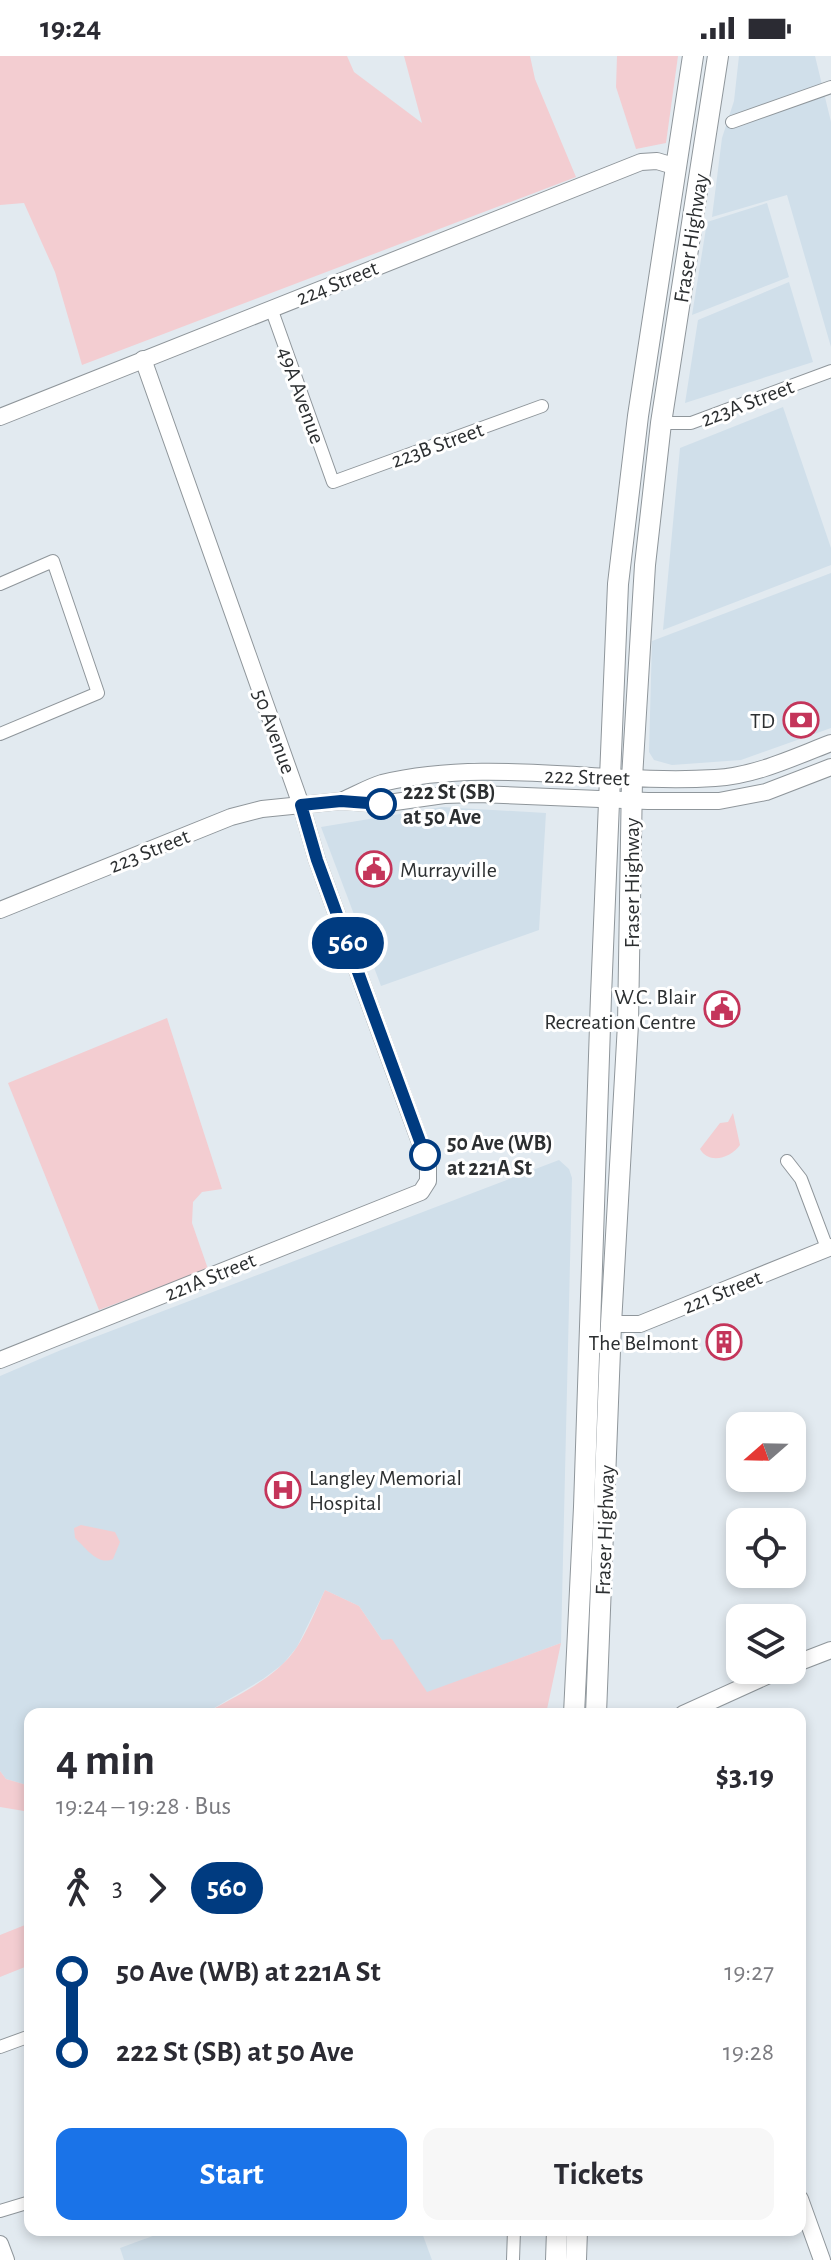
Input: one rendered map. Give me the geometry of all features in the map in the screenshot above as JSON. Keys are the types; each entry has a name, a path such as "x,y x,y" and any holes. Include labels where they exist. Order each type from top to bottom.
{"main road":[{"name":"Fraser Highway","path":"574,1708 618,586 638,416 693,56"},
{"name":"Fraser Highway","path":"596,1708 611,1324 628,1024 632,778 645,565 661,423 718,56"},
{"path":"556,2260 557,2236"},
{"path":"576,2260 577,2236"}],"street":[{"path":"732,122 831,87"},
{"name":"224 Street","path":"0,417 641,162 657,161 677,167"},
{"name":"49A Avenue","path":"271,308 333,482"},
{"name":"50 Avenue","path":"143,359 301,805 317,860 428,1164 428,1181 421,1192"},
{"name":"223A Street","path":"661,423 691,423 831,371"},
{"name":"223B Street","path":"333,482 542,406"},
{"path":"0,584 53,561 98,693 0,734"},
{"name":"222 Street","path":"341,801 380,784 443,774 478,772 717,778 740,775 831,743"},
{"name":"222 Street","path":"301,805 341,801 381,804 444,795 478,794 719,801 743,798 831,767"},
{"name":"223 Street","path":"0,910 231,817 262,809 301,805"},
{"path":"787,1161 801,1179 830,1251"},
{"name":"221A Street","path":"0,1360 421,1192"},
{"name":"221 Street","path":"611,1324 640,1324 830,1251"},
{"path":"806,1660 831,1650"},
{"path":"696,1708 749,1684"},
{"path":"0,2047 24,2038"},
{"path":"0,2211 24,2204"},
{"path":"806,2216 822,2260"},
{"path":"513,2260 514,2236"},
{"path":"0,2244 6,2260"}],"shaded area":[{"path":"0,56 347,56 354,72 422,123 404,56 530,56 535,79 576,177 82,365 55,272 24,203 0,205"},
{"path":"617,56 678,56 666,143 636,149 616,87"},
{"path":"739,56 815,56 831,122 831,347 787,195 712,217 722,138 734,101"},
{"path":"767,203 789,277 692,315 707,222"},
{"path":"789,282 813,362 685,403 698,320"},
{"path":"783,407 831,548 831,565 663,630 680,448"},
{"path":"831,573 831,728 741,760 672,765 654,760 649,752 652,641"},
{"path":"442,807 546,813 539,930 381,986 321,827"},
{"path":"167,1018 222,1189 202,1192 193,1202 192,1223 208,1269 99,1310 8,1083"},
{"path":"733,1113 740,1145 720,1158 704,1154 700,1149 720,1123 728,1122"},
{"name":"Langley Memorial Hospital","path":"559,1160 569,1169 572,1178 561,1643 427,1693 392,1640 382,1640 359,1606 325,1590 297,1647 283,1664 214,1708 24,1708 24,1784 6,1779 0,1771 0,1376"},
{"path":"81,1525 115,1532 120,1542 113,1559 97,1558 75,1538 74,1528"},
{"path":"325,1590 359,1606 382,1640 392,1639 427,1692 561,1643 547,1708 215,1708 278,1668 305,1634"},
{"path":"0,1771 6,1779 24,1784 24,1811 0,1807"},
{"path":"24,1925 24,1967 0,1977 0,1935"},
{"path":"153,2236 423,2236 432,2260 124,2260 120,2248"}],"bus line":[{"name":"560","path":"381,804 341,801 301,805 317,860 425,1155"}],"place":[{"name":"TD","path":"801,720"},
{"name":"222 St (SB) at 50 Ave","path":"381,804"},
{"name":"Murrayville","path":"374,869"},
{"name":"W.C. Blair Recreation Centre","path":"722,1009"},
{"name":"50 Ave (WB) at 221A St","path":"425,1155"},
{"name":"The Belmont","path":"724,1342"},
{"name":"Langley Memorial Hospital","path":"283,1490"}]}
